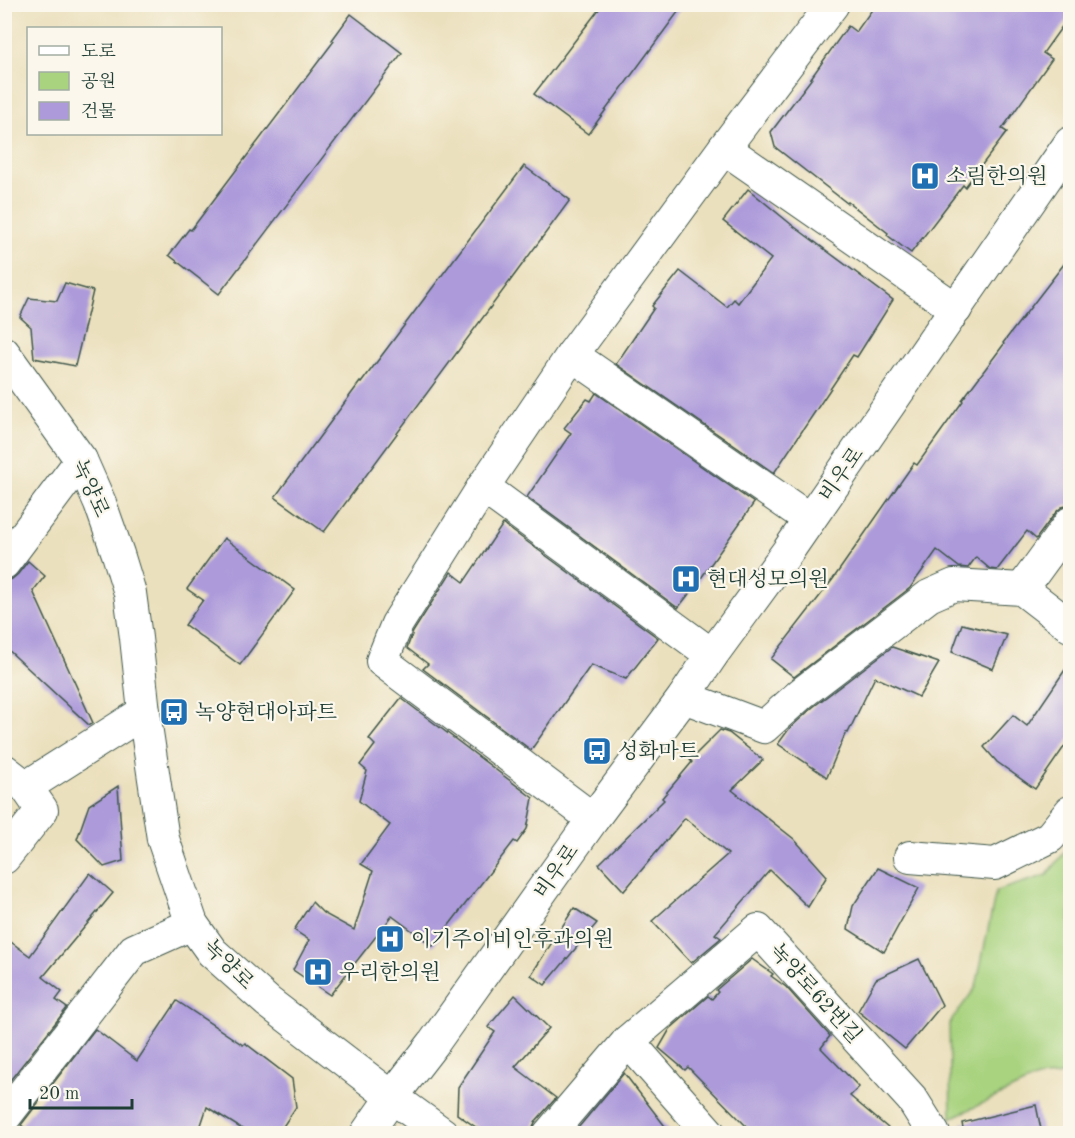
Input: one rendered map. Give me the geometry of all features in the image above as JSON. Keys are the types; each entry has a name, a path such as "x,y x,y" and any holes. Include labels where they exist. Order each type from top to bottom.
{"street":[{"path":"593,819 382,661 397,624 483,487 572,355 833,4"},
{"name":"비우로","path":"366,1134 684,697 1071,143"},
{"path":"724,148 956,309"},
{"name":"녹양로","path":"4,353 81,459 118,554 130,593 144,712 163,839 192,924 212,952 268,1002 443,1134"},
{"path":"572,355 809,519"},
{"path":"4,563 81,459"},
{"path":"483,487 712,655"},
{"path":"1022,590 1071,523"},
{"path":"684,697 764,727 802,693 929,596 954,585 1022,590 1071,626"},
{"path":"4,858 42,810 15,779 144,712"},
{"path":"910,857 995,864 1050,837 1071,812"},
{"path":"4,1118 134,950 192,924"},
{"name":"녹양로62번길","path":"549,1134 628,1041 758,930 912,1099 934,1134"},
{"path":"628,1041 710,1134"}],"green space":[{"path":"1070,845 1070,1074 1037,1078 951,1118 949,1024 976,987 996,891 1047,875"}],"building":[{"path":"603,4 684,4 588,134 534,94"},
{"path":"876,4 1071,4 1071,14 1043,53 1052,59 1002,129 1007,132 911,253 775,147 771,132 848,26 856,32"},
{"path":"351,14 402,53 219,294 169,255 189,229 191,230 334,41 332,40"},
{"path":"524,166 570,200 324,532 275,497"},
{"path":"748,189 792,225 893,300 857,357 853,355 774,473 616,364 654,308 652,306 680,271 727,307 734,299 738,303 771,259 723,221"},
{"path":"1071,255 1071,505 1062,507 1056,512 1036,539 1027,531 997,570 990,569 976,557 968,568 959,567 937,550 910,588 794,677 771,659 833,579 914,463 917,465 1003,343"},
{"path":"65,283 93,291 75,366 34,358 31,327 20,317 29,298 57,301"},
{"path":"596,393 754,503 678,608 527,497 571,433 564,428 587,399 591,401"},
{"path":"503,524 658,638 626,679 591,665 531,750 423,669 428,664 407,648 413,632 451,572 464,582"},
{"path":"224,538 295,590 240,665 185,625 203,600 187,589"},
{"path":"28,561 45,576 33,591 93,723 89,725 4,646 4,581 18,574"},
{"path":"962,624 1007,635 993,669 952,652"},
{"path":"892,647 939,663 919,697 875,677 848,733 846,732 827,777 778,744 789,729 813,707"},
{"path":"1071,661 1071,737 1035,789 997,762 984,747 1013,715 1027,726"},
{"path":"401,698 533,798 527,829 517,843 514,841 433,946 392,916 330,995 293,970 309,940 294,930 312,902 323,913 354,930 373,871 361,864 390,825 359,801 367,771 360,765 375,745 369,739"},
{"path":"720,730 729,733 763,760 732,790 794,839 827,876 808,907 770,870 715,934 721,938 691,963 652,921 728,854 685,818 624,891 599,864 664,800 662,798 692,762 690,760"},
{"path":"118,786 123,861 104,867 77,839 89,805"},
{"path":"878,868 919,888 884,952 848,929 853,906"},
{"path":"90,873 113,893 43,977 62,992 56,1000 67,1008 4,1088 4,937 30,956"},
{"path":"574,908 597,923 545,985 531,975"},
{"path":"752,959 773,974 771,976 786,987 830,1036 821,1048 859,1087 850,1096 895,1134 754,1134 688,1067 685,1070 659,1048 670,1029 708,996 712,999 718,992 716,990"},
{"path":"919,959 942,1005 905,1049 858,1011 876,979"},
{"path":"515,995 549,1028 515,1067 556,1098 535,1122 531,1134 486,1134 457,1114 458,1087 495,1032 488,1027"},
{"path":"177,1001 243,1045 245,1043 292,1079 296,1107 278,1134 250,1134 207,1107 198,1134 33,1134 21,1125 95,1029 137,1061"},
{"path":"624,1073 671,1134 573,1134"},
{"path":"1036,1105 1042,1134 964,1134 962,1123"}],"place":[{"name":"소림한의원","path":"925,176"},
{"name":"현대성모의원","path":"686,579"},
{"name":"녹양현대아파트","path":"174,712"},
{"name":"성화마트","path":"597,751"},
{"name":"이기주이비인후과의원","path":"390,939"},
{"name":"우리한의원","path":"318,972"}]}
